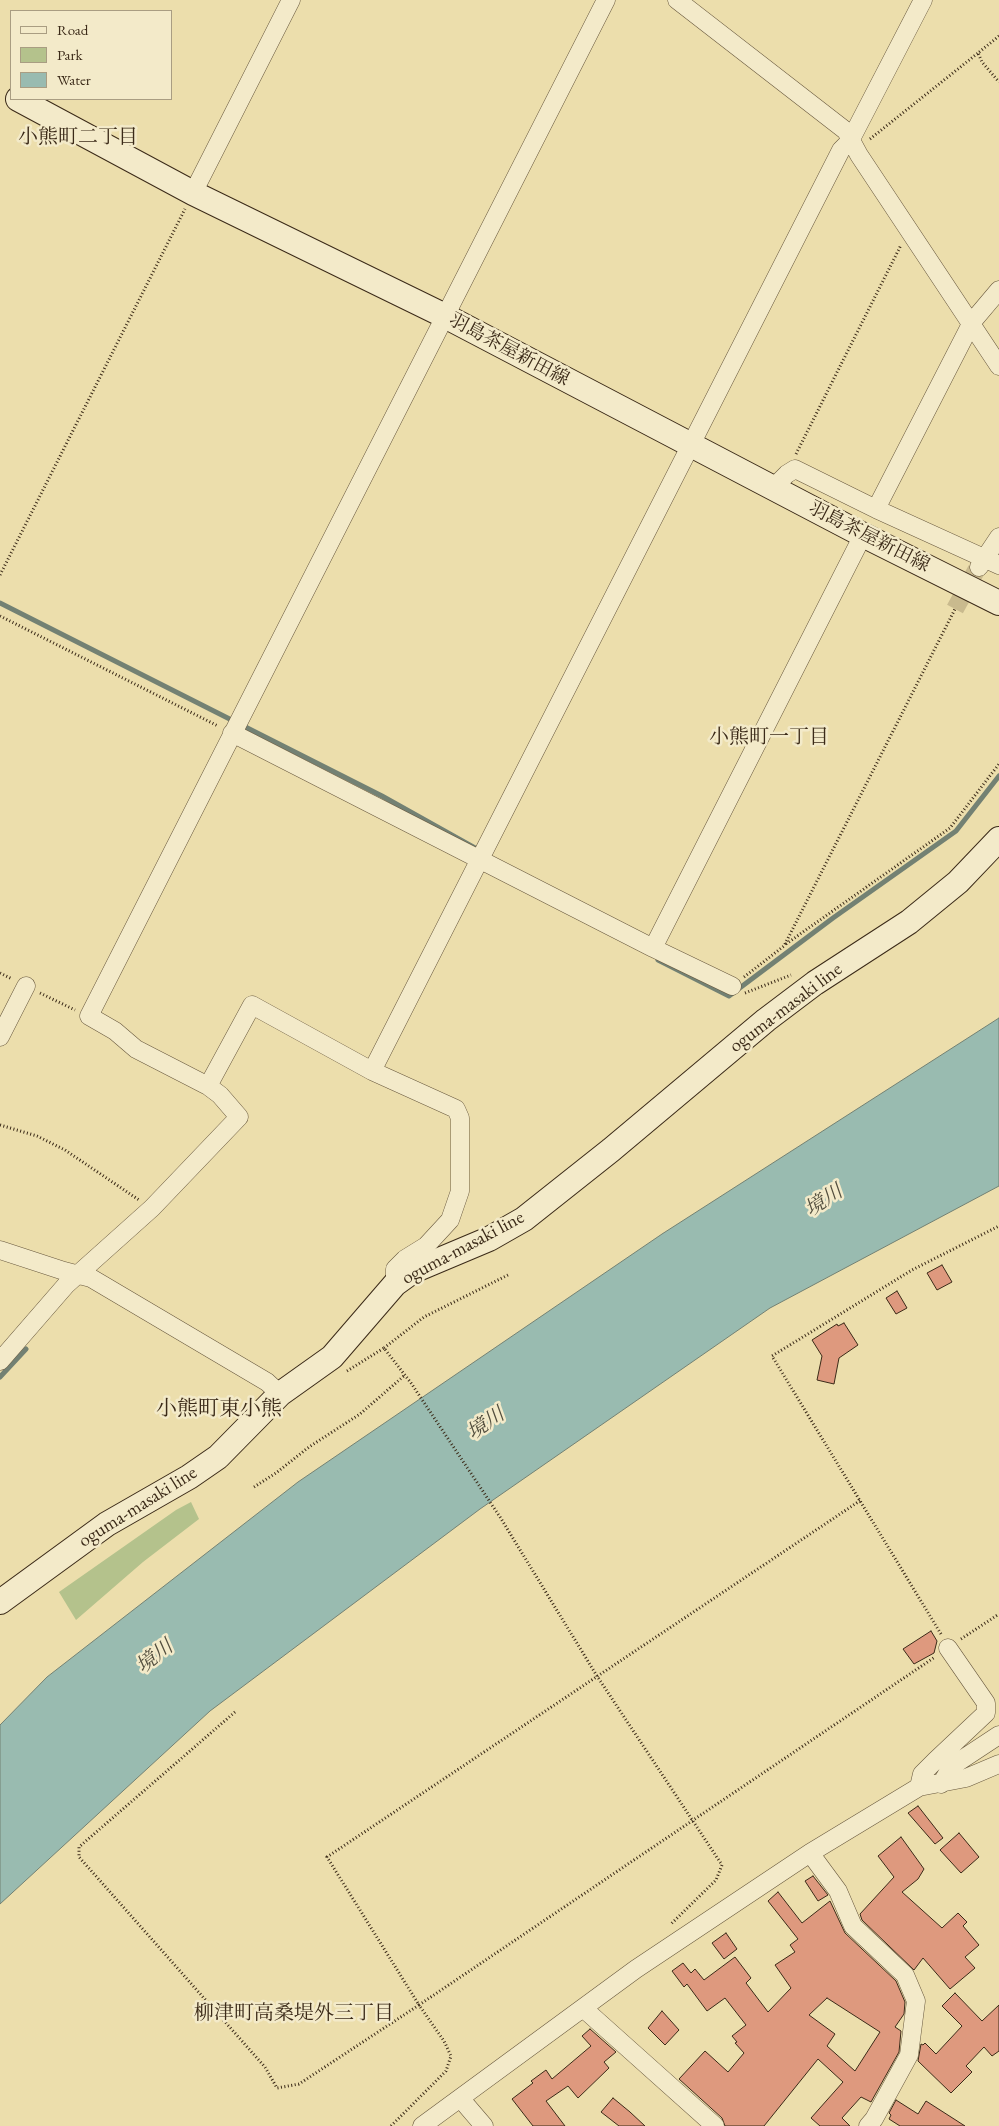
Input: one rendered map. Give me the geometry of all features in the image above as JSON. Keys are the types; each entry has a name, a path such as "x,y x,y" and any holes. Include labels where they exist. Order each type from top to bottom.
{"main road":[{"name":"羽島茶屋新田線","path":"20,100 193,193 445,316 691,446 774,487 862,535 999,603"},
{"name":"oguma-masaki line","path":"0,1602 107,1524 189,1477 218,1457 280,1394 332,1357 395,1284 413,1272 489,1239 524,1218 611,1150 766,1020 815,983 916,916 958,882 999,838"}],"street":[{"path":"193,193 291,0"},
{"path":"0,1360 66,1285 152,1208 239,1117 220,1095 208,1086 136,1049 115,1031 89,1016 606,0"},
{"path":"677,0 846,131 853,146 972,322 999,366"},
{"path":"372,1071 841,150 853,146 923,0"},
{"path":"876,509 972,322 999,290"},
{"path":"774,487 787,474 796,470 987,563 999,537"},
{"path":"653,948 862,535"},
{"path":"232,733 653,948 732,986"},
{"path":"0,1037 26,986"},
{"path":"208,1086 252,1005 372,1071 456,1109 460,1118 460,1191 450,1220 426,1246 405,1259 395,1269 395,1284"},
{"path":"0,1250 64,1272 91,1278 266,1382 280,1394"},
{"path":"919,1787 922,1774 986,1713 986,1702 948,1648"},
{"path":"941,1784 952,1766 999,1735"},
{"path":"422,2126 636,1969 810,1853 919,1787 966,1778 999,1764"},
{"path":"810,1853 838,1891 853,1926 905,1975 916,2001 909,2055 875,2124"},
{"path":"583,2008 715,2126"},
{"path":"460,2098 484,2126"}],"path":[{"path":"853,146 999,36"},
{"path":"978,52 982,62 999,82"},
{"path":"0,575 193,193"},
{"path":"793,471 792,464 902,244 914,236"},
{"path":"784,946 955,609"},
{"path":"0,616 232,733"},
{"path":"732,986 784,946 950,828 999,764"},
{"path":"0,973 89,1016"},
{"path":"0,1124 38,1136 65,1150 152,1208"},
{"path":"948,1648 772,1356 912,1270 999,1226"},
{"path":"344,1372 384,1348 424,1317 510,1274"},
{"path":"384,1348 411,1383 500,1517 597,1676 722,1865 716,1880 667,1929"},
{"path":"254,1487 309,1447 360,1414 405,1375"},
{"path":"391,2126 446,2071 451,2056 444,2041 419,2005 326,1857 860,1500"},
{"path":"235,1712 80,1847 79,1857 265,2067 277,2088 299,2084 692,1822 999,1614"}],"green space":[{"path":"191,1502 199,1519 143,1562 76,1620 59,1592 176,1510"}],"water":[{"name":"境川","path":"999,1018 999,1186 770,1308 480,1509 210,1711 0,1904 0,1725 47,1677 298,1482 662,1234"}],"building":[{"path":"942,1265 952,1282 937,1290 927,1273"},
{"path":"897,1291 907,1308 896,1314 886,1298"},
{"path":"844,1323 858,1345 839,1358 834,1384 817,1380 822,1356 812,1340 837,1324 838,1326"},
{"path":"931,1631 937,1641 934,1653 914,1664 903,1649"},
{"path":"918,1806 943,1838 935,1844 908,1813"},
{"path":"959,1833 979,1857 961,1873 940,1850"},
{"path":"901,1837 924,1869 918,1879 902,1892 942,1928 958,1913 967,1922 963,1926 979,1945 965,1957 975,1968 950,1989 923,1958 914,1970 862,1920 860,1914 894,1877 878,1856"},
{"path":"813,1876 828,1895 818,1901 805,1881"},
{"path":"778,1892 802,1923 830,1901 845,1933 896,1981 905,2002 904,2014 895,2027 901,2031 899,2052 871,2102 861,2097 842,2118 850,2126 820,2126 811,2118 843,2082 818,2059 764,2126 725,2126 722,2118 679,2079 705,2051 728,2072 744,2053 735,2043 737,2042 732,2036 746,2025 725,1998 707,2011 687,1984 684,1987 672,1971 683,1963 691,1973 695,1969 704,1980 735,1957 751,1978 746,1983 768,2012 791,1988 775,1965 795,1952 790,1945 798,1939 768,1901","holes":["827,1998 880,2032 855,2071 827,2046 835,2034 809,2015"]},
{"path":"726,1933 737,1949 724,1959 712,1943"},
{"path":"955,1993 982,2021 999,2005 999,2051 992,2056 984,2047 966,2066 972,2072 951,2093 918,2061 921,2044 925,2043 936,2054 962,2026 942,2006"},
{"path":"662,2011 679,2030 665,2045 648,2028"},
{"path":"590,2029 616,2052 604,2062 609,2068 578,2098 568,2086 546,2101 565,2126 533,2126 512,2099 546,2070 552,2079 591,2046 582,2036"},
{"path":"613,2098 645,2126 619,2126 601,2112"},
{"path":"896,2100 918,2114 926,2101 965,2126 900,2126 889,2119 891,2115 889,2113"}],"waterway":[{"path":"0,603 382,796 475,848"},
{"path":"658,960 729,996 833,918 956,831 999,776"},
{"path":"0,1377 26,1349"}],"tunnel":[{"path":"955,609 978,567"}],"district":[{"name":"小熊町二丁目","path":"78,138"},
{"name":"小熊町一丁目","path":"769,738"},
{"name":"小熊町東小熊","path":"219,1409"},
{"name":"柳津町高桑堤外三丁目","path":"294,2014"}]}
